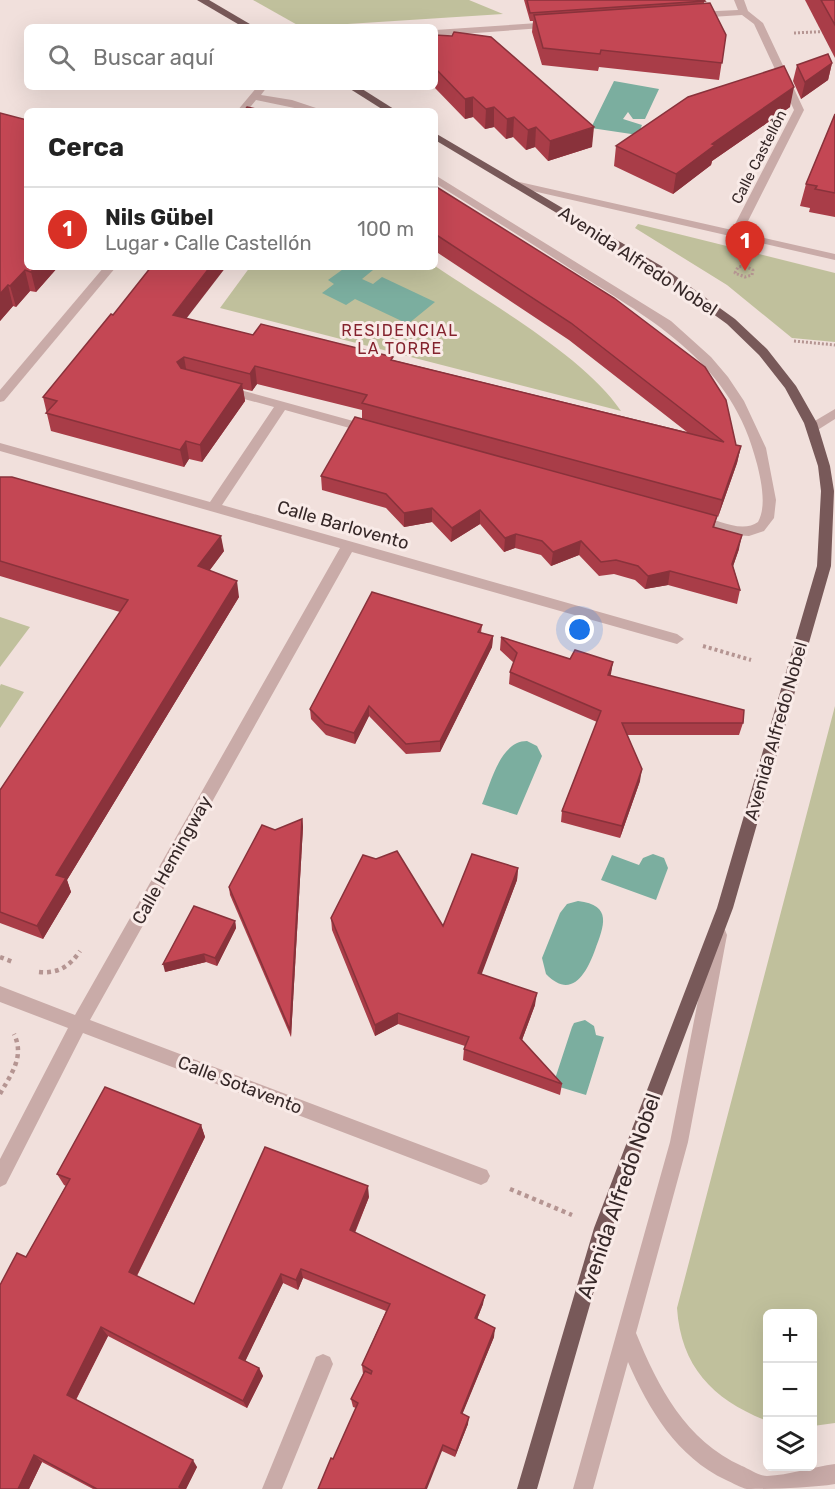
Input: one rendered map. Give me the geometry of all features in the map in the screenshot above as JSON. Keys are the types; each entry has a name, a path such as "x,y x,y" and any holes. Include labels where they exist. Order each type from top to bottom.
{"main road":[{"path":"202,0 245,24"},
{"path":"357,90 387,108"},
{"name":"Avenida Alfredo Nobel","path":"438,138 678,283 740,329 767,357 790,388 812,428 824,465 830,516 824,566 724,908 603,1228 527,1489"}],"street":[{"name":"Calle Castellón","path":"736,234 799,110 758,23 744,12 739,0"},
{"path":"685,16 744,12"},
{"path":"438,33 566,24"},
{"path":"245,108 260,90"},
{"path":"254,97 310,108"},
{"path":"438,180 667,324 692,345 722,377 745,413 759,443 768,493 768,519 763,527 753,531 683,515"},
{"path":"515,184 835,257"},
{"path":"0,398 107,270"},
{"path":"209,386 385,434"},
{"path":"214,507 282,405"},
{"path":"812,428 835,413"},
{"name":"Calle Barlovento","path":"0,447 677,639"},
{"name":"Calle Hemingway","path":"0,1178 80,1024 349,545"},
{"name":"Avenida Alfredo Nobel","path":"583,1489 679,1142 724,908"},
{"name":"Calle Sotavento","path":"0,994 481,1176"},
{"path":"626,1334 656,1401 694,1447 722,1467 757,1487 835,1474"},
{"path":"272,1489 323,1364"}],"path":[{"path":"784,33 835,31"},
{"path":"742,266 750,267 753,273 749,277 737,275 736,268 742,266"},
{"path":"732,280 737,275"},
{"path":"677,639 751,660"},
{"path":"35,970 51,973 60,970 74,960 80,949"},
{"path":"0,957 17,963"},
{"path":"0,1094 18,1060 19,1046 11,1031"},
{"path":"481,1176 574,1216"}],"shaded area":[{"path":"253,0 469,0 503,14 348,24 296,24"},
{"path":"614,81 659,89 645,119 633,119 628,112 623,119 642,125 638,135 591,128"},
{"path":"638,224 835,273 835,342 792,338 727,285 635,228"},
{"path":"438,268 561,351 605,391 621,411 220,308 248,270 438,270"},
{"path":"342,270 373,270 362,279 373,284 382,277 435,302 408,324 355,299 346,305 322,293 334,284 328,280"},
{"path":"0,617 30,627 0,667"},
{"path":"1,684 24,692 0,728 0,686"},
{"path":"835,706 835,1423 817,1425 817,1309 763,1309 763,1419 748,1413 716,1392 693,1365 685,1348 677,1308"},
{"path":"527,741 537,746 542,756 517,815 482,804 503,755 518,743"},
{"path":"653,854 664,858 668,868 656,900 601,880 612,855 639,865 643,858"},
{"path":"578,901 597,907 603,918 603,925 588,967 577,980 564,985 555,982 546,974 542,958 560,913 567,904"},
{"path":"585,1020 594,1026 596,1035 604,1037 586,1095 553,1085 572,1027 574,1023"}],"building":[{"path":"527,0 704,0 705,1 530,13"},
{"path":"821,0 835,0 835,25"},
{"path":"710,3 726,35 722,63 601,50 600,54 543,48 534,15"},
{"path":"454,32 491,37 594,127 550,141 536,127 528,130 514,117 507,119 494,107 486,109 473,97 465,99 438,71 438,35 452,36"},
{"path":"828,54 832,63 805,82 797,65"},
{"path":"784,66 794,87 712,144 715,145 676,174 616,146 688,97"},
{"path":"0,113 24,119 25,270 0,294"},
{"path":"835,114 835,193 815,189 817,186 806,184"},
{"path":"438,188 614,298 705,367 726,400 736,445 741,446 722,500 362,403 367,395 255,366 250,374 184,357 177,362 181,368 242,384 200,445 186,441 180,450 46,413 57,401 43,397 149,270 208,270 173,315 253,335 261,324 393,357 391,360 724,442 571,323 438,236"},
{"path":"355,417 717,516 713,527 742,535 732,564 740,590 670,571 648,576 638,566 616,560 601,562 581,541 553,552 542,541 516,534 505,538 480,510 452,528 432,508 404,513 386,494 321,476"},
{"path":"0,477 12,477 221,536 198,566 237,581 56,875 66,878 37,926 0,912 0,790 128,600 0,561"},
{"path":"372,592 482,625 478,632 493,636 440,741 406,744 369,706 354,733 325,724 310,709"},
{"path":"501,637 570,659 575,650 613,662 608,675 744,710 743,723 622,723 642,769 622,826 562,811 601,711 510,672 517,653"},
{"path":"302,819 290,1030 229,887 262,825 275,830"},
{"path":"397,851 443,926 472,854 518,868 478,973 537,993 520,1038 562,1084 464,1049 469,1037 398,1013 375,1025 331,918 363,855 376,859"},
{"path":"194,906 235,921 215,958 204,954 163,964"},
{"path":"105,1087 201,1125 129,1272 194,1304 265,1147 368,1186 350,1230 485,1295 475,1318 495,1328 461,1413 469,1417 456,1451 443,1445 425,1489 318,1489 358,1403 351,1399 365,1371 371,1374 372,1371 362,1365 390,1304 301,1269 296,1280 281,1274 239,1358 259,1368 243,1401 101,1327 67,1395 193,1460 179,1487 183,1489 97,1489 34,1455 18,1489 0,1489 0,1285 17,1253 26,1257 70,1179 57,1174"}],"place":[{"name":"Nils Gübel","path":"745,271"}],"district":[{"name":"RESIDENCIAL LA TORRE","path":"400,339"}]}
